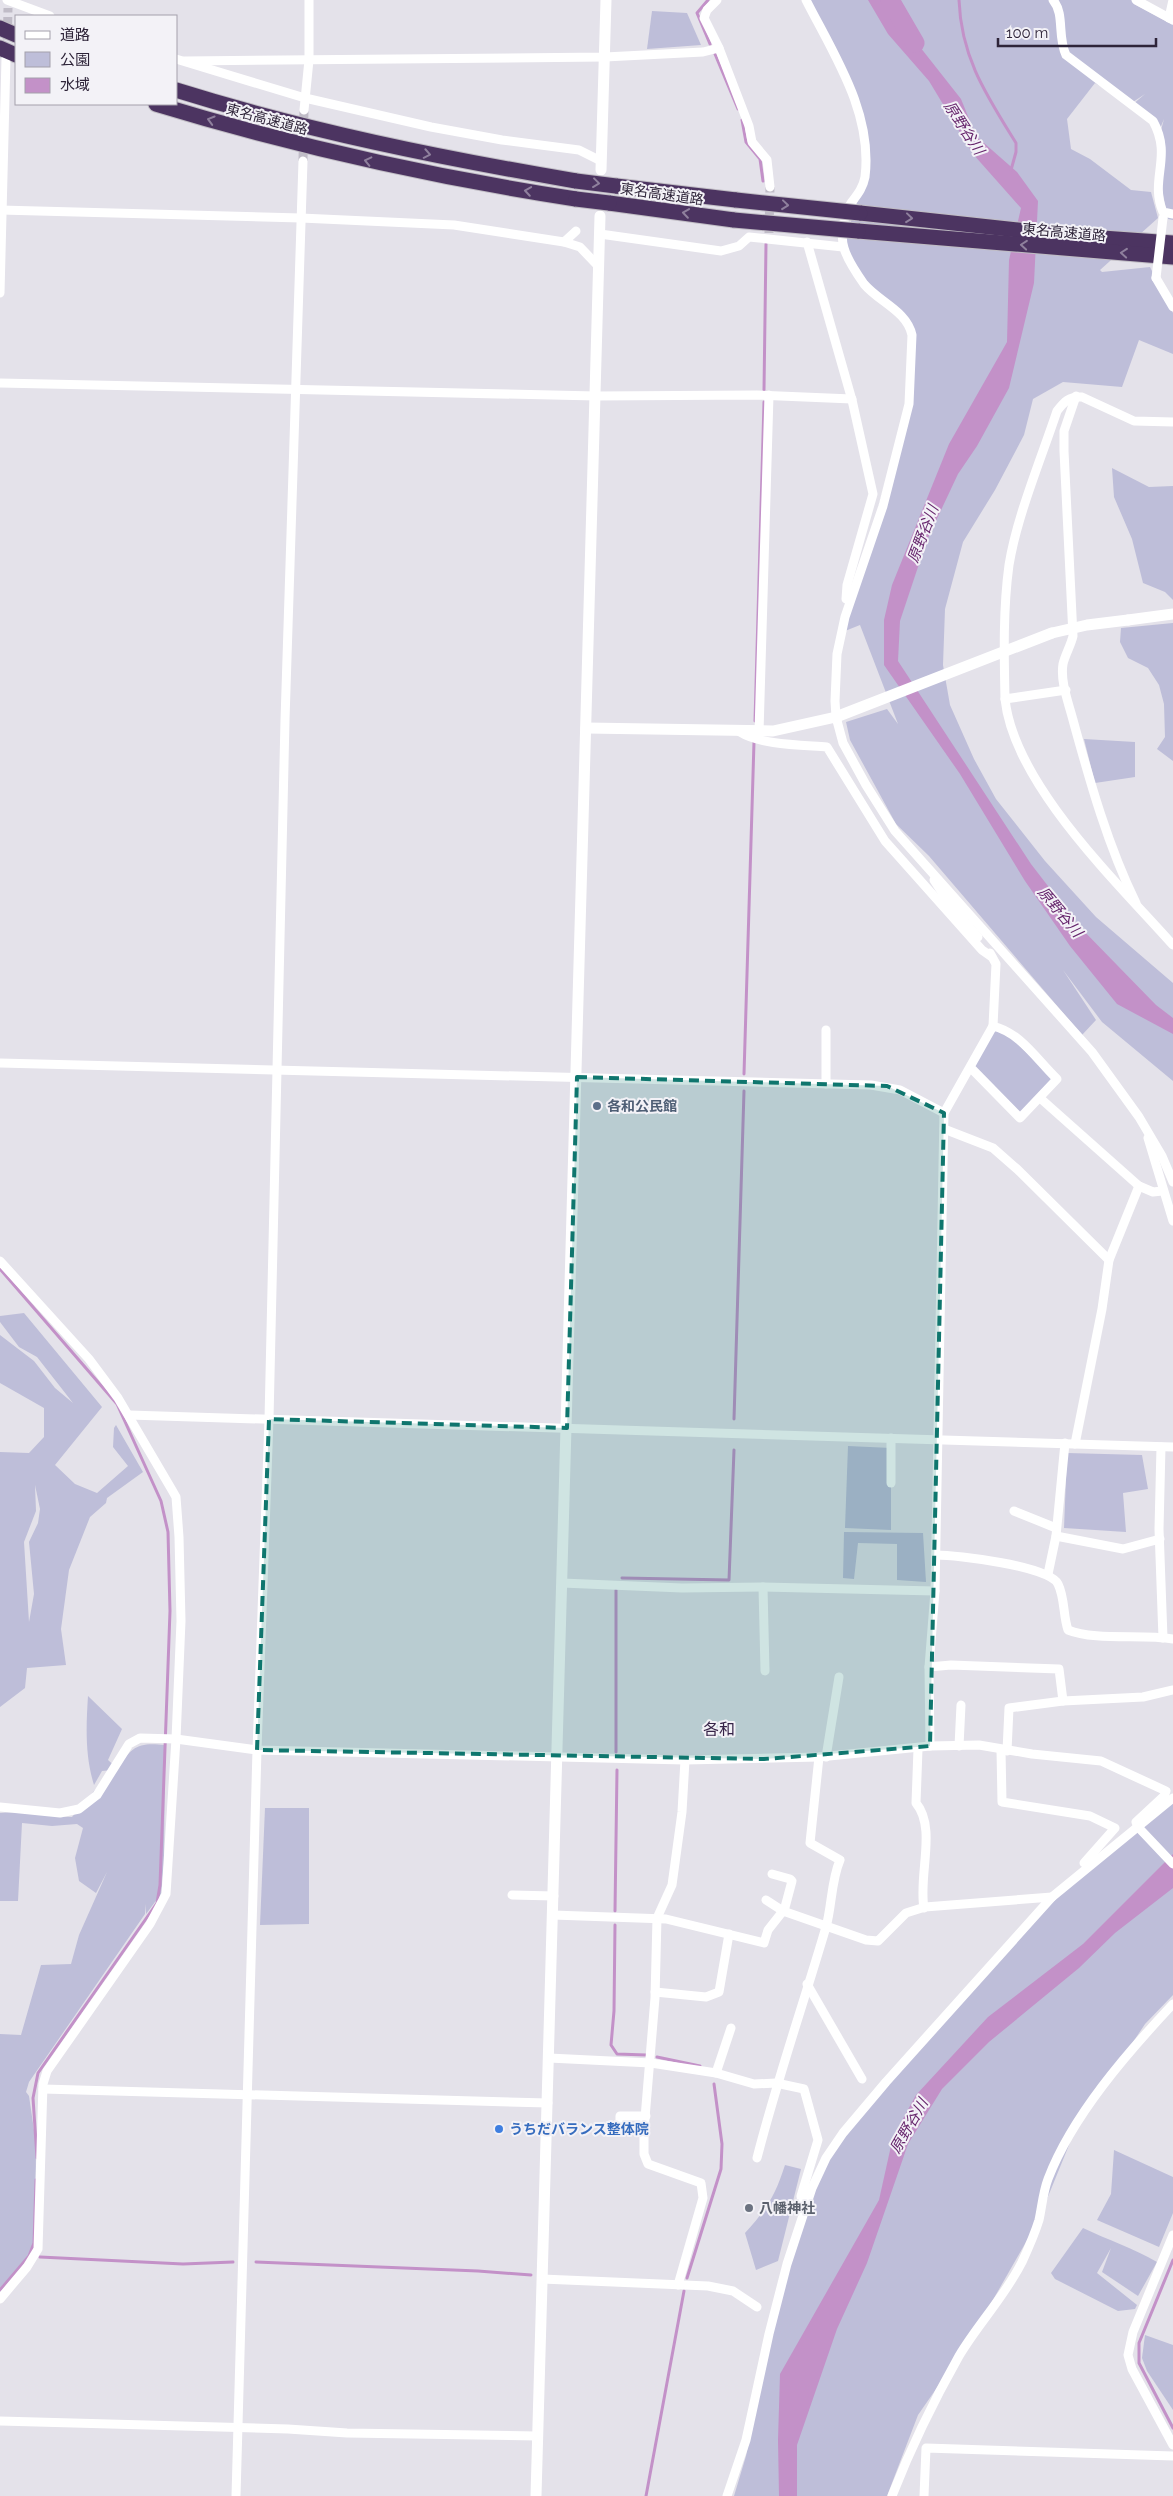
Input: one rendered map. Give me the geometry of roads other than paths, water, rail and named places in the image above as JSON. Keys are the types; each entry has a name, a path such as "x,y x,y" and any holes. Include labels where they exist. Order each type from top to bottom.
{"highway":[{"path":"0,28 15,35"},
{"name":"東名高速道路","path":"178,91 317,130 402,150 576,181 978,225 1173,258"},
{"name":"東名高速道路","path":"160,105 295,143 391,166 576,199 605,209 974,241 1173,242"}],"street":[{"path":"304,110 309,60 309,0"},
{"path":"601,165 606,0"},
{"path":"717,0 707,10 704,18 719,48 749,126 752,142 767,160 770,187"},
{"path":"806,0 845,77 863,125 866,161 864,179 860,193 850,205 844,224 843,246 865,284 910,324 912,335 909,404 904,428 883,506 845,617 837,654 839,716 844,743 866,785 895,832 923,861 1092,1052 1145,1126 1162,1156 1173,1182"},
{"path":"1053,0 1058,5 1061,44 1066,55 1153,122 1160,134 1163,145 1158,195 1166,215 1156,278 1173,307"},
{"path":"1136,0 1171,19 1173,0"},
{"path":"8,2 47,15"},
{"path":"181,60 605,57 703,52 719,48"},
{"path":"0,292 3,85 8,54"},
{"path":"181,60 305,98 431,127 502,140 579,150 601,165"},
{"path":"236,2496 303,161"},
{"path":"536,2496 599,267 600,234 605,209"},
{"path":"1,210 301,218 454,225 564,242 580,247 599,267"},
{"path":"564,242 576,231"},
{"path":"600,234 721,251 739,246 749,237 769,235 843,246"},
{"path":"807,242 852,399 873,494 848,585 845,617"},
{"path":"0,384 596,396 769,395 852,399"},
{"path":"759,732 769,395"},
{"path":"1173,422 1134,421 1082,397 1076,396 1065,400 1058,411 1017,530 1009,564 1004,652 1006,715 1018,746 1055,809 1092,856 1173,945"},
{"path":"1076,396 1064,431 1073,636 1063,665 1066,690 1085,762 1122,875 1136,903"},
{"path":"586,728 759,732 839,716 1052,633 1087,625 1173,614"},
{"path":"1004,699 1066,690"},
{"path":"740,732 747,736 768,741 827,747 885,841 982,950 992,957"},
{"path":"923,861 945,896 996,964 993,1026 944,1113 936,1555 929,1667 930,1746"},
{"path":"970,1068 1020,1118 1057,1079 1016,1036 1007,1029 993,1026"},
{"path":"826,1030 826,1084"},
{"path":"0,1063 887,1086 915,1096 944,1113"},
{"path":"1040,1098 1139,1186 1152,1192 1162,1190"},
{"path":"1145,1126 1162,1190 1173,1221"},
{"path":"944,1128 993,1148 1017,1169 1109,1260"},
{"path":"1075,1444 1102,1309 1109,1260 1139,1186"},
{"path":"0,1261 89,1359 129,1416 176,1497 181,1621 166,1894 150,1924 47,2071 43,2090 38,2249 27,2267 0,2299"},
{"path":"129,1416 1173,1447"},
{"path":"891,1438 891,1482"},
{"path":"1048,1574 1056,1532 1065,1443"},
{"path":"1161,1447 1160,1539 1163,1638"},
{"path":"1014,1511 1056,1532 1123,1549 1160,1539"},
{"path":"936,1555 954,1554 1048,1574 1058,1584 1068,1630 1081,1636 1173,1639"},
{"path":"562,1583 682,1588 762,1587 935,1591"},
{"path":"762,1587 765,1671"},
{"path":"929,1667 951,1665 1059,1669 1063,1701"},
{"path":"757,2158 776,2083 826,1925 836,1870 840,1860 810,1844 823,1757 839,1677"},
{"path":"1082,1870 1083,1864 1115,1828 1090,1816 1002,1802 1004,1750 1009,1708 1063,1701 1143,1698 1173,1690"},
{"path":"959,1746 961,1705"},
{"path":"0,1807 60,1813 79,1809 97,1795 130,1744 140,1738 176,1739 256,1750 685,1760 823,1757 918,1749 930,1746 978,1745 1004,1750 1101,1761 1166,1791 1164,1796 1136,1822 1144,1835 1173,1864"},
{"path":"918,1749 916,1803 922,1811 927,1824 921,1893 924,1908"},
{"path":"678,2285 703,2198 703,2190 701,2183 648,2164 644,2154 655,1992 657,1918 672,1885 682,1812 685,1760"},
{"path":"725,2496 746,2440 768,2334 804,2212 812,2188 826,2158 892,2075 1052,1897 1082,1870 1173,1798"},
{"path":"553,1915 657,1918 764,1943 768,1930 784,1911 792,1881 772,1874"},
{"path":"512,1895 554,1896"},
{"path":"766,1900 784,1911 866,1940 878,1941 906,1913 924,1908 1052,1897"},
{"path":"655,1992 706,1997 719,1992 729,1934"},
{"path":"807,1984 862,2078"},
{"path":"892,2496 910,2448 935,2399 959,2356 1022,2262 1038,2221 1047,2180 1058,2157 1106,2082 1145,2034 1173,2004"},
{"path":"716,2073 731,2028"},
{"path":"549,2058 651,2063 716,2073 754,2084 776,2083 804,2089 818,2140 801,2196 804,2212"},
{"path":"43,2090 548,2103"},
{"path":"620,2128 620,2116 646,2116"},
{"path":"1173,2235 1133,2332 1128,2355 1132,2369 1173,2444"},
{"path":"542,2279 708,2286 733,2291 757,2307"},
{"path":"0,2421 238,2427 347,2433 537,2436"},
{"path":"924,2496 926,2448 1173,2456"}],"water":[{"path":"868,0 883,0 961,99 976,136 1017,172 1038,201 1034,283 1009,388 977,446 958,474 927,540 900,621 898,661 1031,864 1078,925 1156,1005 1173,1018 1173,1034 1117,1004 1070,946 1025,881 960,774 884,665 884,620 892,585 949,444 1007,342 1009,260 1021,208 973,154 929,81 888,34"},
{"path":"1173,1854 1173,1888 1115,1933 1079,1968 989,2042 942,2089 908,2144 867,2263 837,2329 797,2445 797,2496 779,2496 780,2374 879,2200 893,2137 916,2095 988,2017 1083,1944"}],"waterway":[{"path":"708,0 697,13 710,44"},
{"name":"原野谷川","path":"890,0 915,43"},
{"path":"959,0 965,40 977,76 1016,143 1016,152 1011,170"},
{"path":"715,54 738,109"},
{"path":"742,120 746,142 760,159 763,181"},
{"path":"764,390 766,244"},
{"path":"755,721 764,402"},
{"path":"744,1074 754,742"},
{"path":"734,1419 744,1091"},
{"path":"0,1269 117,1404 161,1501 168,1532 170,1611 160,1885 157,1903 38,2073 33,2098 37,2158"},
{"path":"622,1578 729,1580 734,1450"},
{"path":"616,1590 616,1752"},
{"path":"615,1911 617,1770"},
{"path":"615,1925 614,2011 611,2045 617,2054 646,2055"},
{"path":"657,2057 700,2066"},
{"path":"687,2278 721,2169 722,2144 714,2084"},
{"path":"0,2290 29,2256 34,2243 36,2180"},
{"path":"40,2257 183,2264 233,2262"},
{"path":"1173,2260 1139,2343 1139,2363 1173,2428"},
{"path":"256,2262 531,2275"},
{"path":"646,2496 684,2291"}],"tunnel":[{"path":"7,53 8,8"},
{"path":"303,161 304,110"},
{"path":"769,233 770,187"}],"place":[{"name":"各和公民館","path":"597,1106"},
{"name":"うちだバランス整体院","path":"499,2129"},
{"name":"八幡神社","path":"749,2208"}],"district":[{"name":"各和","path":"719,1729"}]}
